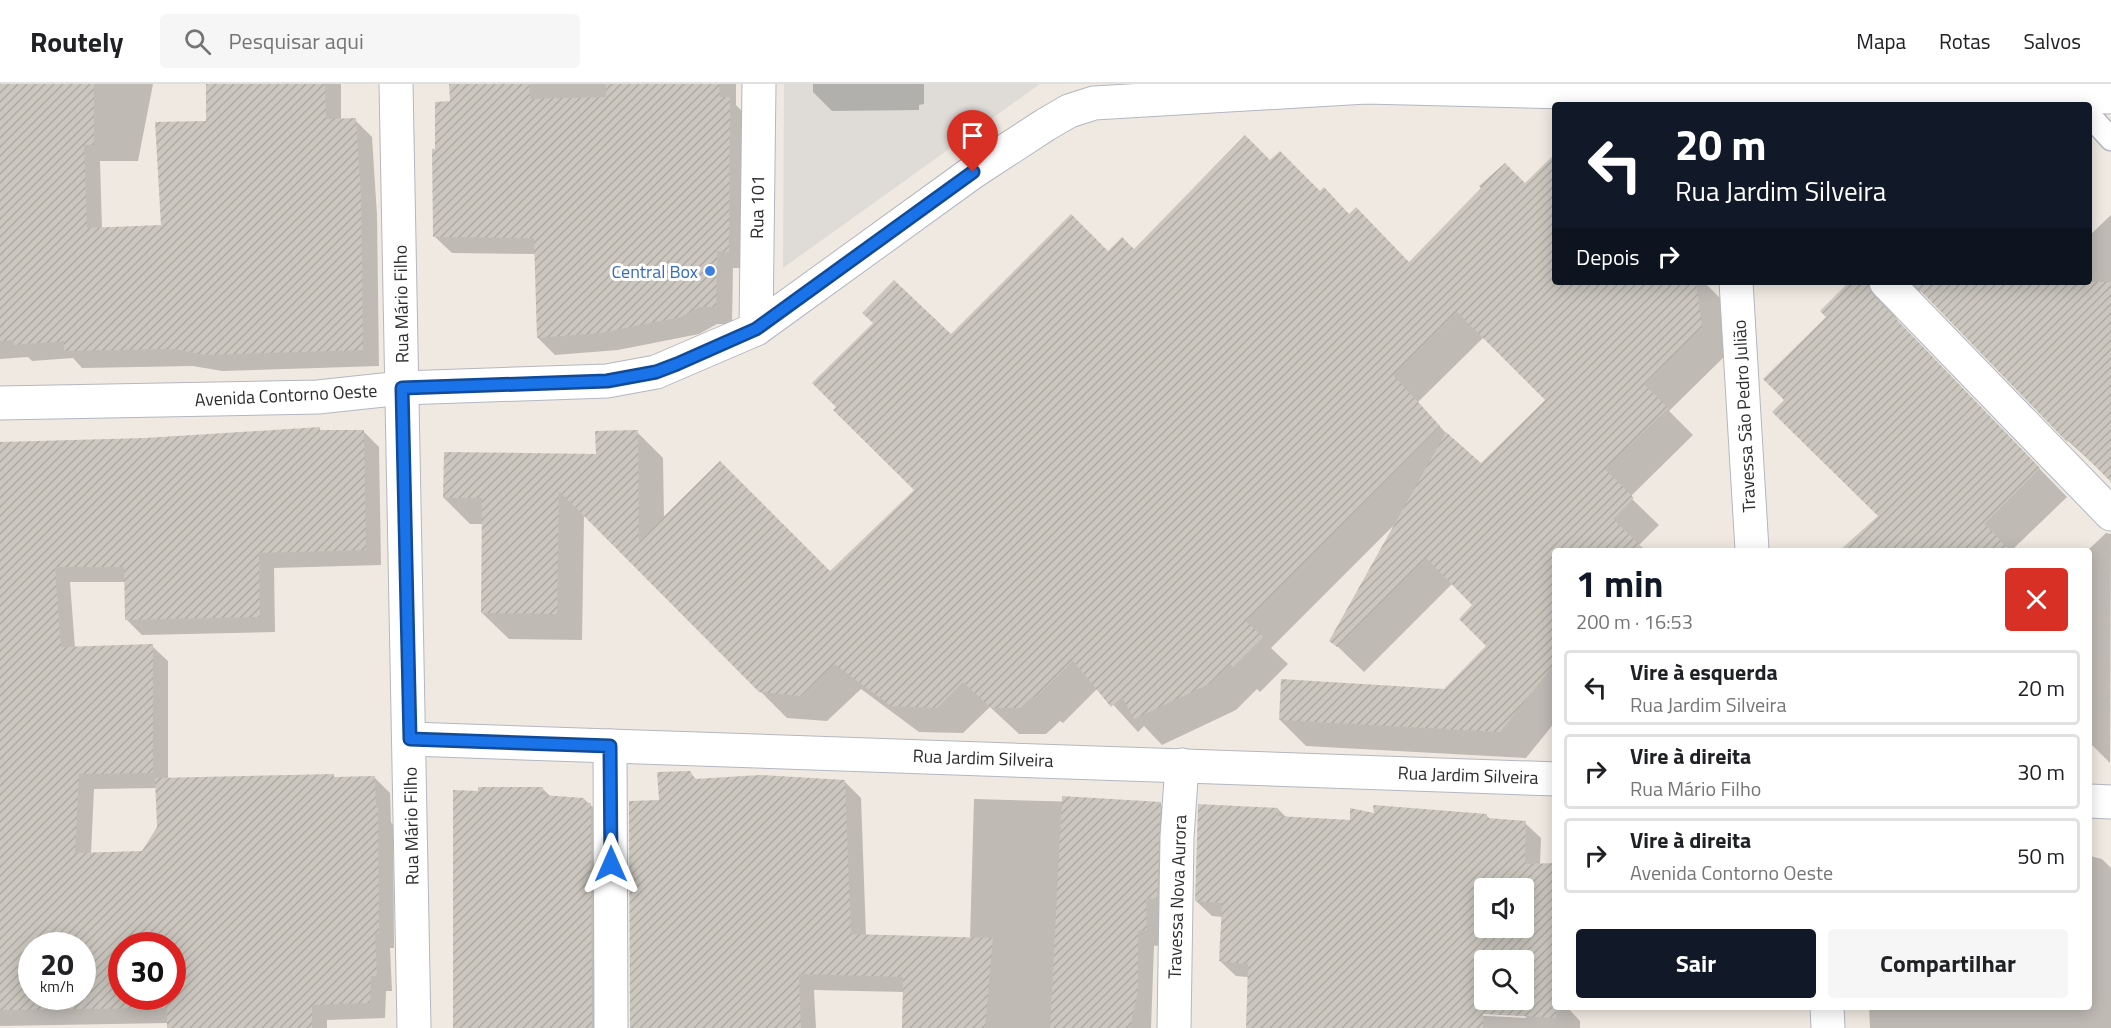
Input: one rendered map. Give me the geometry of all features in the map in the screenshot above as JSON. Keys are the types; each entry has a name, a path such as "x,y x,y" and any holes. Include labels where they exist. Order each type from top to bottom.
{"street":[{"name":"Rua Mário Filho","path":"396,84 414,1028"},
{"name":"Rua 101","path":"756,329 759,84"},
{"name":"Avenida Contorno Oeste","path":"0,403 318,397 402,388 607,381 656,372 756,329 973,172 1069,98 1094,103 1366,85 1732,101 2025,89 2067,102"},
{"name":"Avenida Contorno Oeste","path":"2092,103 2111,97"},
{"name":"Travessa São Pedro Julião","path":"1736,285 1752,548"},
{"path":"1889,285 2111,514"},
{"name":"Rua Jardim Silveira","path":"410,739 1552,778"},
{"path":"610,746 611,1028"},
{"name":"Travessa Nova Aurora","path":"1173,1028 1177,837 1182,765"},
{"path":"2092,801 2111,802"},
{"path":"1827,1010 1828,1028"}],"lane":[{"path":"2092,119 2111,139"}],"shaded area":[{"path":"784,84 1040,84 783,268"}],"building":[{"path":"0,84 94,84 94,145 84,145 87,228 161,225 155,122 206,121 206,84 325,84 326,119 356,118 361,197 363,350 204,355 175,349 64,351 64,341 14,345 13,340 0,341"},
{"path":"449,84 529,84 530,99 606,97 606,84 719,84 720,97 730,97 729,252 717,251 716,307 700,307 681,317 600,333 537,338 534,238 433,237 432,149 435,149 435,102 450,101"},
{"path":"1245,135 1270,160 1280,151 1320,191 1324,187 1349,214 1356,207 1409,262 1481,188 1479,186 1505,163 1525,183 1552,157 1552,285 1696,285 1702,328 1644,384 1668,408 1605,469 1634,498 1613,519 1643,548 1552,548 1552,667 1500,732 1279,720 1281,679 1444,689 1486,646 1459,619 1472,605 1426,558 1337,647 1329,641 1446,432 1481,463 1545,400 1457,312 1393,375 1440,426 1246,621 1263,637 1233,667 1230,664 1209,684 1134,719 1122,697 1111,707 1073,661 1035,698 1033,696 1020,708 991,708 963,682 937,708 891,706 834,664 801,696 759,692 559,491 557,614 481,613 482,498 443,498 444,452 596,454 595,431 638,430 639,541 720,461 830,571 914,490 833,410 836,407 812,383 873,323 862,313 894,280 951,334 1071,214 1108,251 1122,237 1134,249"},
{"path":"2092,282 2111,282 2111,482 2069,440 2067,442 1915,285 2092,285"},
{"path":"1846,285 1869,285 1873,295 2040,468 1984,524 2008,548 1842,548 1878,516 1772,412 1784,400 1763,379 1826,317 1820,311"},
{"path":"320,427 320,430 364,430 366,550 259,553 260,617 125,620 124,567 55,567 61,647 153,644 153,773 79,774 75,853 142,851 157,827 155,778 334,774 334,777 375,776 376,807 378,808 379,934 375,933 377,976 371,976 370,1003 312,1005 312,1028 167,1028 167,1010 186,1010 186,932 108,932 108,1009 96,1009 96,932 18,932 18,1010 0,1010 0,442 145,438"},
{"path":"690,771 695,779 760,775 845,780 851,934 993,938 985,1028 902,1028 903,977 799,974 801,1028 630,1028 629,801 659,800 657,772"},
{"path":"478,787 543,787 543,795 584,798 585,803 591,803 592,1028 453,1028 453,790 478,791"},
{"path":"1062,796 1161,802 1157,899 1146,898 1147,930 1138,931 1138,990 1130,1028 1050,1028"},
{"path":"1198,804 1278,808 1278,816 1350,820 1350,808 1374,813 1373,805 1487,814 1487,818 1526,821 1525,864 1552,863 1552,1010 1556,1010 1556,1018 1483,1014 1483,1028 1246,1028 1248,964 1219,961 1222,903 1195,901"}],"place":[{"name":"Central Box","path":"710,271"}],"route":[{"path":"611,864 610,746 410,739 402,388 607,381 656,372 698,356 756,329 820,285 973,172"}]}
